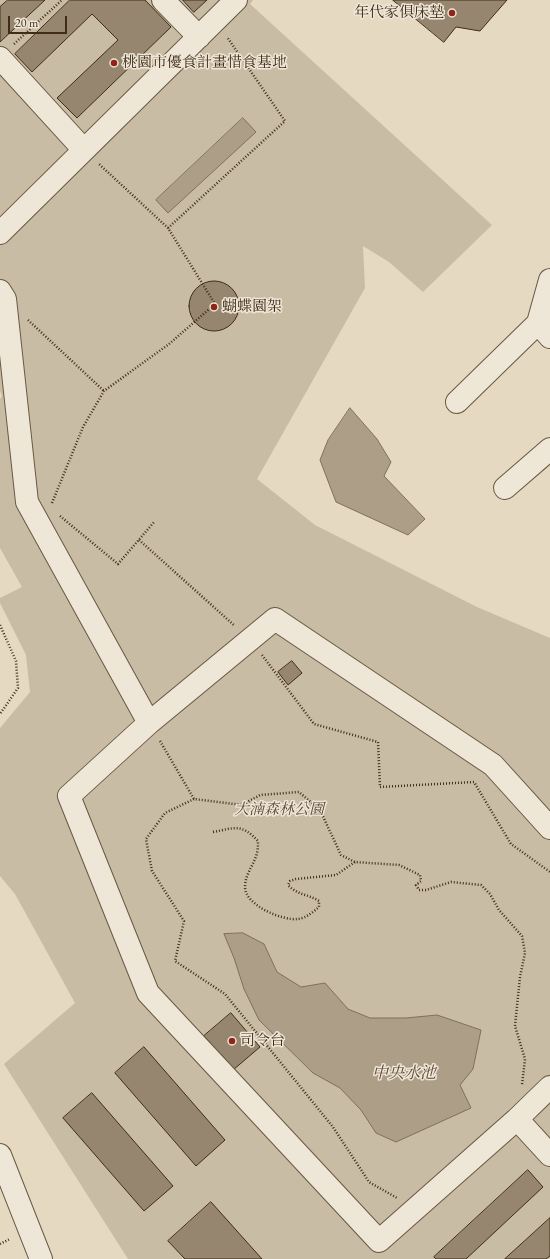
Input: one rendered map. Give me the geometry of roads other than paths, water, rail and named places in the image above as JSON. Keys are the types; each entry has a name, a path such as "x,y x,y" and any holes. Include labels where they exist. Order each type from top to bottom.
{"street":[{"path":"163,0 199,37"},
{"path":"0,233 236,0"},
{"path":"6,52 84,150"},
{"path":"457,402 544,330 550,282"},
{"path":"3,295 27,502 149,723"},
{"path":"505,488 550,449"},
{"path":"550,828 493,765 275,619 149,723 69,796 148,993 379,1241 517,1119 550,1087"},
{"path":"517,1119 550,1155"},
{"path":"0,1155 41,1259"}],"water":[{"path":"243,118 256,132 168,213 156,200"},
{"path":"350,408 377,439 391,462 384,476 425,519 408,535 336,502 320,460 328,440"},
{"name":"中央水池","path":"243,933 264,944 277,972 301,987 325,983 348,1009 370,1018 406,1018 437,1015 481,1030 473,1069 460,1085 471,1108 396,1142 376,1133 361,1110 340,1088 313,1073 259,1020 244,989 224,934"}],"place":[{"name":"年代家俱床墊","path":"452,13"},
{"name":"桃園市優食計畫惜食基地","path":"114,63"},
{"name":"蝴蝶園架","path":"214,307"},
{"name":"司令台","path":"232,1041"}],"park label":[{"name":"大湳森林公園","path":"279,810"}]}
